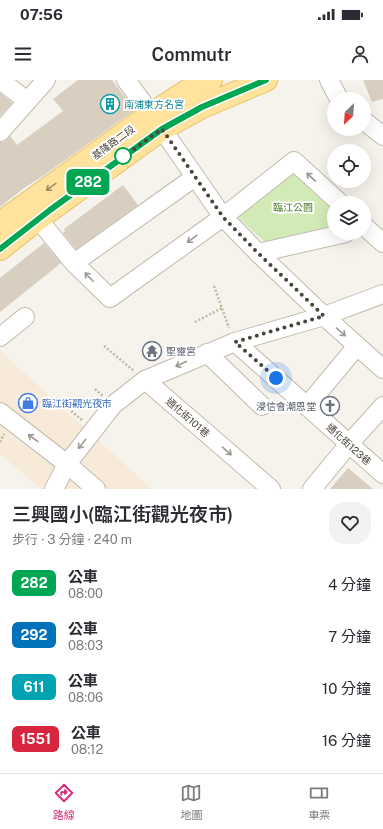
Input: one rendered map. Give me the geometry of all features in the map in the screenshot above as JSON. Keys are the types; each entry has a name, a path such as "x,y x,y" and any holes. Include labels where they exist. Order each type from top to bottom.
{"main road":[{"name":"基隆路二段","path":"0,249 157,122 190,89 211,80"},
{"name":"基隆路二段","path":"0,223 157,122 202,107 266,80"}],"street":[{"path":"0,80 27,101"},
{"path":"0,132 46,80"},
{"path":"126,80 223,217 258,253 324,316 383,369"},
{"path":"329,80 335,92"},
{"path":"371,127 383,136"},
{"path":"38,219 74,263 110,298 223,217 294,161 332,196"},
{"path":"74,263 195,177"},
{"path":"371,228 383,243"},
{"path":"258,253 327,237"},
{"path":"54,489 67,464 114,406 145,380 235,342 324,316 383,294"},
{"path":"0,337 25,317"},
{"name":"通化街123巷","path":"235,342 383,474"},
{"path":"307,406 357,346"},
{"path":"207,353 262,406"},
{"name":"通化街101巷","path":"145,380 271,489"},
{"path":"312,489 383,406"},
{"path":"0,412 67,464 96,489"}],"path":[{"path":"214,286 235,342"},
{"path":"195,322 222,308"},
{"path":"104,346 145,380"},
{"path":"56,398 94,430"}],"shaded area":[{"name":"臨江街觀光夜市","path":"0,351 152,489 41,489 0,454"}],"green space":[{"name":"臨江公園","path":"294,172 327,198 327,227 266,243 235,215"}],"building":[{"path":"78,80 112,80 135,110 24,188 0,207 0,142 4,142 10,136 17,145 63,111 53,99"},
{"path":"363,80 383,80 383,99 372,102 371,92 368,92"},
{"path":"0,93 12,103 0,116"},
{"path":"123,185 138,205 76,249 63,233 65,231 64,229"},
{"path":"44,243 61,263 0,312 0,278"},
{"path":"348,468 373,489 330,489"}],"bus line":[{"name":"282","path":"0,249 50,210 162,129 202,107 266,80"}],"place":[{"name":"南浦東方名宮","path":"110,104"},
{"name":"聖靈宮","path":"152,351"},
{"name":"臨江街觀光夜市","path":"28,403"},
{"name":"浸信會潮恩堂","path":"330,406"}],"route":[{"path":"123,156 120,159 162,129 168,140 223,217 258,253 324,316 235,342 276,378"}]}
